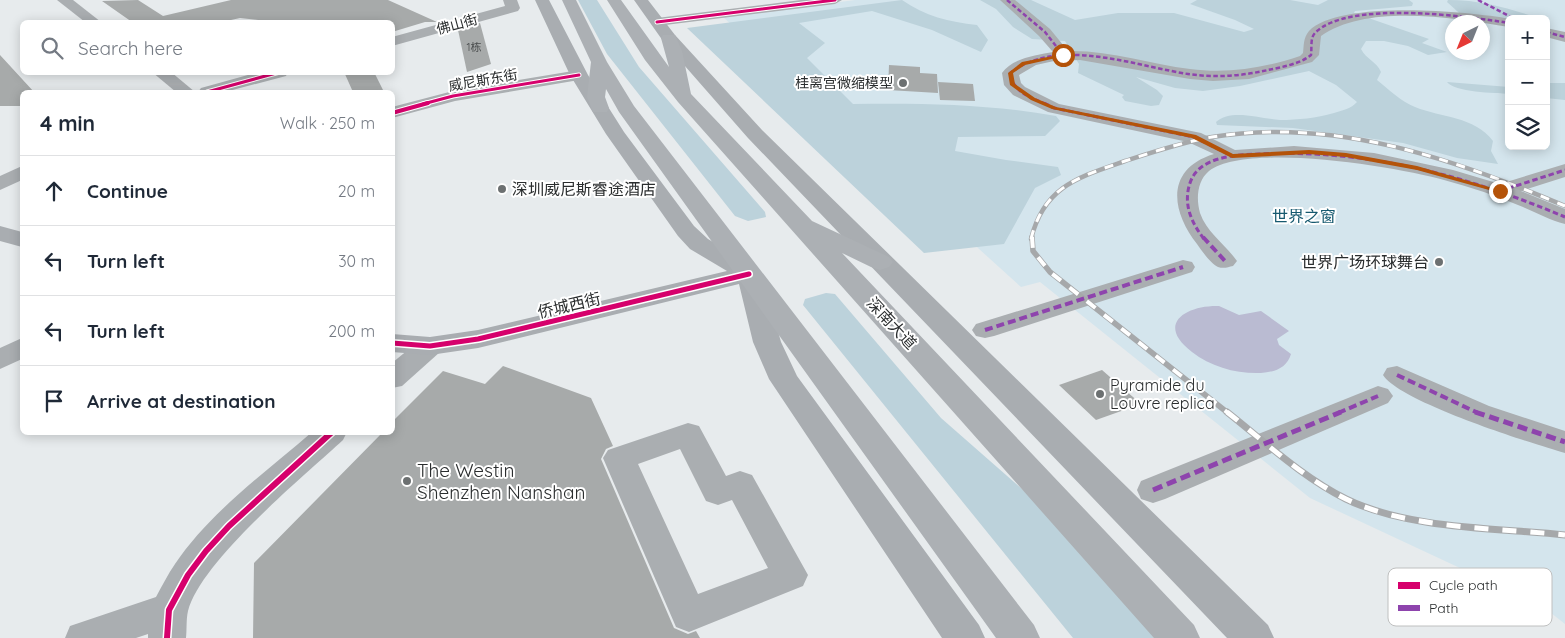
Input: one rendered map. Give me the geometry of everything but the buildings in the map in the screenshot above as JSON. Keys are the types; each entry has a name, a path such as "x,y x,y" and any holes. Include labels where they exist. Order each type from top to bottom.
{"main road":[{"path":"542,0 580,75 616,134 686,231 699,244 750,274 767,342 784,378 965,638"},
{"path":"569,0 599,62 626,108 1020,638"},
{"name":"深南大道","path":"614,0 651,56 685,98 1180,638"},
{"path":"641,0 669,38 755,134 1254,638"},
{"path":"669,38 685,98"},
{"path":"599,62 596,97 600,108"},
{"path":"797,220 880,262"},
{"path":"0,233 20,240"},
{"path":"0,243 20,241"},
{"name":"侨城西街","path":"395,343 430,346 487,337 750,274"}],"street":[{"path":"64,0 91,20"},
{"name":"佛山街","path":"395,41 513,8 510,0"},
{"path":"657,22 800,2 835,0"},
{"path":"1007,0 1023,16 1053,38 1063,55"},
{"path":"1478,0 1507,15"},
{"path":"1232,156 1194,137 1054,108 1033,99 1013,85 1010,73 1024,64 1063,55 1104,59 1190,74 1240,75 1291,65 1306,59 1311,55 1312,40 1315,33 1322,27 1346,17 1378,11 1403,10 1453,14 1505,22"},
{"path":"1550,33 1565,37"},
{"path":"164,75 183,90"},
{"path":"214,90 269,75"},
{"name":"威尼斯东街","path":"395,112 453,96 580,75"},
{"path":"1225,261 1206,242 1196,226 1187,209 1186,193 1192,178 1202,168 1214,160 1232,156 1309,152 1346,155 1417,168 1500,191 1565,217"},
{"path":"1500,191 1565,170"},
{"path":"0,184 20,173"},
{"path":"985,330 1183,267"},
{"path":"395,376 430,346"},
{"path":"0,360 20,348"},
{"path":"1153,490 1387,385 1450,403 1490,420 1565,442"},
{"path":"688,434 718,492 740,484 790,575 689,615 619,458 688,434"},
{"path":"84,638 168,624 188,576 228,526 329,435"}],"green space":[{"name":"世界之窗","path":"855,0 1565,0 1565,624 1552,614 1552,568 1460,568 1310,498 1040,282 1021,287 723,17"}],"shaded area":[{"path":"578,0 597,0 639,67 765,212 766,217 748,221 735,216 607,54"},
{"path":"902,0 919,10 938,17 977,25 988,40 981,52 932,30 872,11 799,23 825,43 807,58 853,104 955,105 1006,109 1056,116 1060,121 1045,136 958,137 955,151 1058,167 1061,175 1035,188 1004,244 924,253 687,28"},
{"path":"980,0 1031,0 1075,20 1118,13 1174,13 1244,32 1254,29 1190,4 1197,0 1290,0 1318,5 1328,0 1409,0 1413,3 1412,6 1355,11 1354,13 1429,39 1422,43 1445,52 1428,55 1408,46 1384,41 1366,41 1361,49 1381,72 1377,80 1410,105 1467,122 1477,127 1493,141 1491,151 1498,164 1457,158 1403,143 1293,128 1217,125 1216,122 1222,118 1238,115 1280,120 1327,115 1347,109 1357,102 1336,85 1309,71 1240,86 1203,91 1175,88 1136,77 1163,96 1159,105 1151,106 1125,101 1122,97 1124,95 1078,73 1079,64 1065,41 1032,39 1013,27 996,9"},
{"path":"1448,0 1461,0 1485,3 1528,15 1505,15 1505,25 1490,23 1490,15 1461,15 1447,2"},
{"path":"1447,82 1505,87 1505,94 1466,90"},
{"path":"1550,83 1565,83 1565,100 1550,98"},
{"path":"826,293 835,294 941,418 1038,503 1160,638 1073,638 803,305 805,299"},
{"path":"1219,306 1239,315 1261,311 1289,331 1277,339 1279,345 1291,354 1287,363 1271,372 1234,371 1207,362 1192,352 1181,342 1176,333 1176,325 1179,318 1196,309"}],"railway":[{"path":"1031,239 1037,221 1054,195 1078,179 1093,172 1179,144 1212,137 1258,132 1303,133 1393,146 1437,158 1565,206"},
{"path":"1032,237 1033,251 1050,272 1228,413"},
{"path":"1227,412 1314,480 1346,499 1370,509 1424,522 1453,526 1565,535"}],"marked path":[{"path":"1007,0 1045,32 1063,55"},
{"path":"1478,0 1507,15"},
{"path":"1232,156 1194,137 1054,108 1019,91 1013,85 1010,73 1030,61 1054,56 1080,56 1108,59 1190,74 1213,76 1249,74 1306,59 1311,55 1313,35 1315,33 1329,23 1351,16 1378,13 1437,14 1505,22"},
{"path":"1550,33 1565,37"},
{"path":"1225,261 1194,225 1187,203 1187,192 1196,172 1210,162 1237,156 1294,152 1334,154 1413,166 1491,188 1565,217"},
{"path":"1500,191 1565,170"},
{"path":"985,330 1183,267"},
{"path":"1397,375 1438,396 1479,413 1520,429 1565,442"},
{"path":"1153,490 1378,396"}],"cycle path":[{"path":"657,22 835,0"},
{"path":"214,90 269,75"},
{"path":"395,112 453,96 579,75"},
{"path":"395,343 430,346 478,339 749,274"},
{"path":"167,638 169,610 188,575 206,551 229,526 329,435"}],"place":[{"name":"桂离宫微缩模型","path":"903,83"},
{"name":"深圳威尼斯睿途酒店","path":"502,189"},
{"name":"世界广场环球舞台","path":"1439,262"},
{"name":"Pyramide du Louvre replica","path":"1100,394"},
{"name":"The Westin Shenzhen Nanshan","path":"407,481"}],"route":[{"path":"1063,55 1034,60 1016,68 1010,73 1013,85 1033,99 1054,108 1097,118 1131,122 1194,137 1232,156 1275,152 1346,155 1417,168 1500,191"}]}
